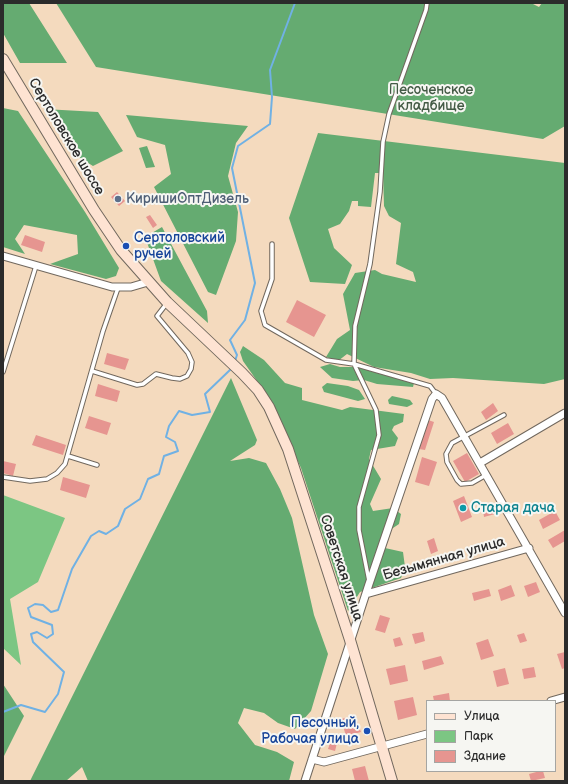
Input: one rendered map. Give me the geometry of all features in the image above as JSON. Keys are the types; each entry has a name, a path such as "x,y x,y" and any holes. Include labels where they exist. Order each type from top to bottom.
{"main road":[{"name":"Сертоловское шоссе","path":"3,59 99,219 121,250 167,302 220,352"},
{"name":"Советская улица","path":"220,352 258,390 269,407 288,449 350,640 392,781"}],"street":[{"path":"3,256 118,288 131,287 148,282"},
{"path":"305,781 350,640 432,399 436,394 442,398 565,613"},
{"path":"480,463 565,413"},
{"name":"Безымянная улица","path":"366,594 529,548"},
{"path":"554,700 565,697"},
{"path":"312,758 324,762 426,734"}],"lane":[{"path":"369,584 359,530 359,507 373,463 379,435 376,410 354,364 355,326 370,264 380,192 384,135 389,114 426,10 427,3"},
{"path":"272,244 272,279 261,310 265,325 326,360 354,364 430,386 436,394"},
{"path":"3,372 36,266"},
{"path":"3,477 30,482 47,479 57,473 65,464 118,288"},
{"path":"92,371 137,385 143,384 156,374 180,379 186,376 191,369 192,362 188,353 157,316 167,302"},
{"path":"487,475 466,484 457,480 447,462 446,454 452,443 504,415"},
{"path":"68,456 97,465"}],"green space":[{"path":"3,3 29,3 67,63 20,63 3,33"},
{"name":"Песоченское кладбище","path":"56,3 531,3 539,7 542,3 565,3 565,126 543,139 96,67"},
{"path":"3,108 18,111 85,212 119,268 116,276 106,279 50,264 78,254 77,235 24,225 15,239 25,254 3,247"},
{"path":"44,109 98,112 123,151 93,166 72,153"},
{"path":"126,115 248,126 236,143 228,176 238,212 236,241 216,295 208,292 154,187 171,174 165,145 137,137"},
{"path":"318,133 565,163 565,379 544,384 453,378 430,379 411,373 374,367 347,354 338,361 326,357 337,339 350,330 343,294 355,273 375,270 382,274 416,282 413,272 396,264 401,223 389,216 384,206 383,173 375,173 371,207 358,206 358,201 352,201 349,211 340,224 328,229 334,248 352,265 345,284 310,282 289,218"},
{"path":"147,146 155,167 146,168 139,148"},
{"path":"162,227 207,311 208,323 161,281 145,237"},
{"path":"243,346 264,360 285,383 302,388 302,400 342,410 350,407 404,414 403,422 394,426 392,430 398,438 395,446 371,450 369,459 381,479 370,504 373,511 393,508 401,514 399,524 384,534 385,548 403,552 405,567 401,578 360,592 348,611 301,468 269,398 243,361 240,352"},
{"path":"330,364 340,367 363,367 414,383 413,387 377,384 364,380 353,381 332,378 320,367"},
{"path":"231,378 257,440 255,445 230,461 249,458 266,463 280,489 292,518 314,615 328,654 311,711 295,729 278,723 264,713 244,708 238,723 255,745 277,752 294,762 289,781 88,781 82,767 66,781 30,781"},
{"path":"327,383 348,386 359,390 365,399 358,401 324,392 322,387"},
{"path":"392,396 410,400 413,404 407,407 389,404 388,400"},
{"path":"3,495 65,518 38,582 10,599 21,665 3,648"},
{"path":"3,684 24,716 3,758"}],"building":[{"name":"КиришиОптДизель","path":"117,192 125,201 119,206 111,197"},
{"path":"150,215 157,225 153,228 146,217"},
{"path":"25,235 45,242 42,252 21,245"},
{"path":"297,300 326,315 314,337 286,322"},
{"path":"107,353 129,359 125,370 104,364"},
{"path":"98,384 120,391 117,402 95,396"},
{"path":"493,403 498,411 486,420 481,412"},
{"path":"89,416 111,423 107,435 85,428"},
{"path":"428,420 434,422 425,450 419,449"},
{"path":"508,423 514,434 497,444 491,433"},
{"path":"36,435 66,445 63,455 32,445"},
{"path":"467,453 479,474 465,482 453,461"},
{"path":"422,457 437,462 429,486 415,482"},
{"path":"3,461 16,464 13,476 3,473"},
{"path":"63,477 90,485 86,498 60,490"},
{"path":"464,496 472,517 461,522 453,501"},
{"path":"494,508 495,514 484,517 483,510"},
{"path":"555,511 560,520 543,529 539,520"},
{"path":"565,530 565,541 553,548 548,540"},
{"path":"434,538 438,551 431,554 427,541"},
{"path":"536,582 540,592 528,597 524,586"},
{"path":"511,585 515,596 501,601 498,590"},
{"path":"489,589 491,596 474,601 472,593"},
{"path":"380,615 390,618 385,633 375,630"},
{"path":"423,632 425,641 415,644 412,634"},
{"path":"524,633 527,641 520,643 517,635"},
{"path":"400,637 403,645 395,647 393,639"},
{"path":"488,639 494,656 481,660 476,643"},
{"path":"565,652 565,668 562,669 557,654"},
{"path":"441,656 444,664 424,670 422,661"},
{"path":"405,665 408,681 390,685 386,669"},
{"path":"534,667 536,677 524,679 522,669"},
{"path":"505,668 509,684 497,687 493,671"},
{"path":"449,693 450,700 434,700 433,696"},
{"path":"413,697 417,715 398,720 394,701"},
{"path":"355,715 361,732 346,736 341,719"},
{"path":"332,737 338,739 335,751 328,749"},
{"path":"365,766 369,781 355,781 352,769"},
{"path":"543,772 545,778 531,781 529,774"}],"waterway":[{"name":"Сертоловский ручей","path":"235,361 237,355 230,340 245,320 255,283 232,168 238,146 270,124 272,97 270,70 295,3"},
{"name":"Сертоловский ручей","path":"3,712 21,705 45,712 58,694 64,672 33,642 31,634 37,632 47,638 53,634 52,625 31,617 28,608 35,604 43,605 51,612 58,610 72,569 91,536 99,531 106,534 118,526 125,509 140,499 148,479 159,474 164,456 178,451 175,442 166,437 169,426 179,411 192,415 210,412 205,394 232,368"}],"place":[{"name":"КиришиОптДизель","path":"118,199"},
{"name":"Сертоловский ручей","path":"126,246"},
{"name":"Старая дача","path":"463,508"},
{"name":"Песочный, Рабочая улица","path":"367,731"}]}
